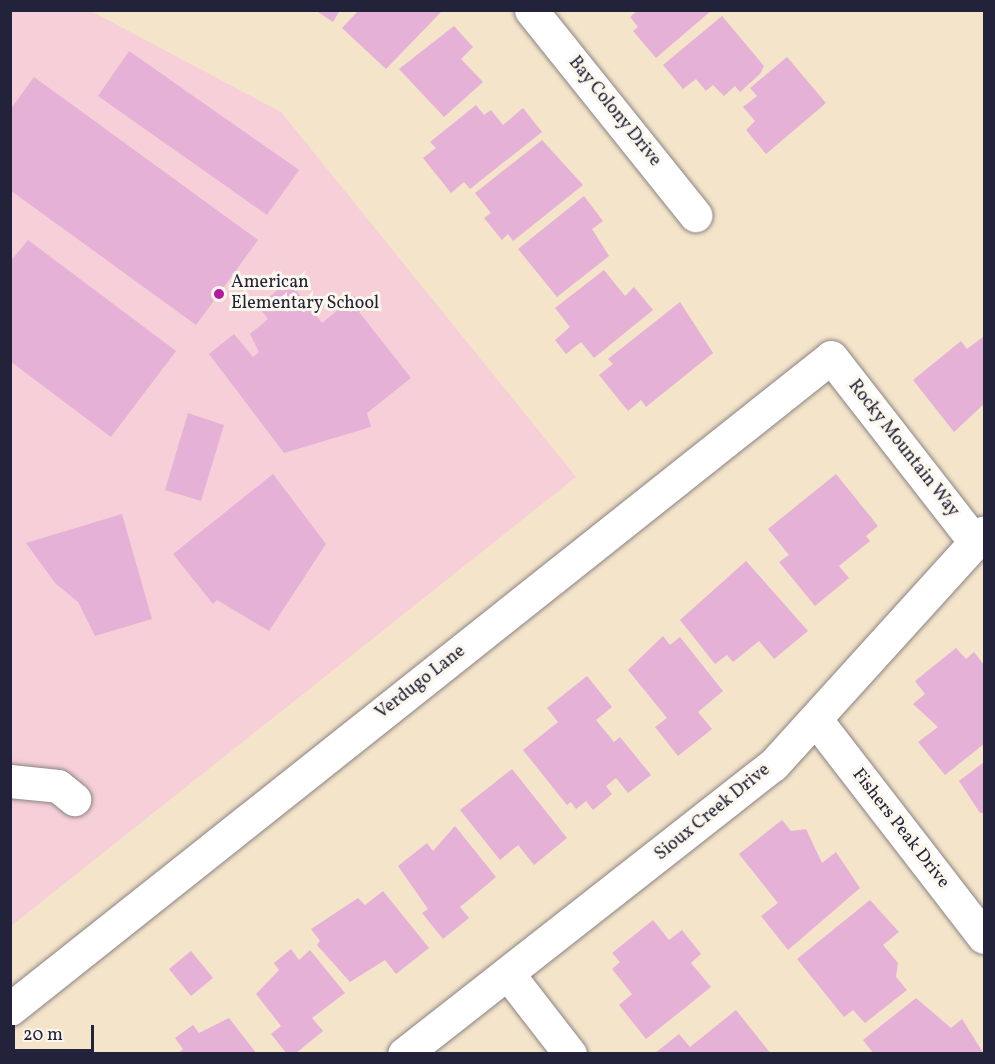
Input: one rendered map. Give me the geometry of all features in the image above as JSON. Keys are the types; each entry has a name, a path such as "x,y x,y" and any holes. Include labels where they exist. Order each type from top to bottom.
{"street":[{"name":"Bay Colony Drive","path":"531,10 695,215"},
{"name":"Rocky Mountain Way","path":"831,357 980,537"},
{"name":"Verdugo Lane","path":"10,1009 831,357"},
{"name":"Sioux Creek Drive","path":"404,1053 738,795 816,720 980,537"},
{"name":"Fishers Peak Drive","path":"816,720 984,938"},
{"path":"10,782 47,783 74,800"},
{"path":"508,974 570,1053"}],"shaded area":[{"name":"American Elementary School","path":"11,11 91,11 281,112 576,477 11,926"}],"building":[{"path":"315,10 340,10 333,22"},
{"path":"359,10 440,10 441,12 386,69 342,28"},
{"path":"638,10 712,10 656,58 633,31 638,27 630,17"},
{"path":"722,16 764,66 760,74 740,92 735,86 724,96 713,85 706,91 696,79 683,89 663,65"},
{"path":"454,26 473,47 461,59 483,82 444,117 399,69"},
{"path":"129,51 299,170 267,215 98,96"},
{"path":"787,57 826,103 766,154 746,130 755,121 743,107 757,96 750,88"},
{"path":"34,77 258,240 196,325 10,190 10,110"},
{"path":"476,105 484,115 491,110 503,125 523,108 542,132 470,189 464,182 451,193 423,158 436,148 430,142"},
{"path":"542,140 583,185 513,241 508,234 502,240 484,218 491,213 475,193"},
{"path":"584,196 603,221 592,229 609,256 557,297 518,249"},
{"path":"28,240 176,351 111,437 10,361 10,262"},
{"path":"604,270 625,296 634,287 653,310 594,358 581,342 566,354 555,340 570,327 555,308"},
{"path":"289,281 322,323 355,296 364,308 359,312 411,378 367,413 371,427 284,453 209,354 234,334 253,357 259,352 250,334 268,319 258,306"},
{"path":"680,302 713,353 646,407 641,400 628,411 599,375 613,364 608,359"},
{"path":"983,337 984,404 954,432 913,380 961,341 967,349"},
{"path":"188,413 224,425 201,501 165,490"},
{"path":"273,474 326,544 269,631 217,600 213,604 173,554"},
{"path":"836,474 878,526 866,536 870,541 839,566 849,578 815,606 779,562 789,555 768,529"},
{"path":"122,514 152,619 95,636 78,602 55,583 26,543"},
{"path":"746,561 808,631 774,659 759,641 733,662 727,655 715,664 680,620"},
{"path":"663,636 670,645 680,637 723,691 698,712 712,729 678,756 655,727 667,718 628,670"},
{"path":"956,648 966,659 974,652 984,665 984,744 945,775 918,742 938,727 913,704 925,694 915,681"},
{"path":"587,676 612,707 596,720 614,742 620,737 651,775 628,793 616,778 606,786 612,794 593,810 586,801 576,809 571,802 567,805 523,750 558,722 547,708"},
{"path":"984,762 984,813 980,813 959,781"},
{"path":"512,769 567,838 534,865 518,845 500,860 460,810"},
{"path":"782,820 791,831 806,829 822,863 836,852 860,888 788,950 761,916 778,903 739,854"},
{"path":"455,826 496,877 460,907 469,918 443,939 422,913 428,909 398,866 427,843 433,851"},
{"path":"383,891 429,948 396,974 385,960 350,982 317,945 320,941 311,929 358,898 365,905"},
{"path":"870,900 899,932 883,945 898,963 896,977 907,990 865,1023 853,1010 844,1017 797,959"},
{"path":"653,920 669,940 682,930 701,954 691,963 711,987 646,1039 619,1005 632,994 612,969 620,962 612,953"},
{"path":"291,949 299,960 310,950 345,993 312,1018 323,1031 295,1054 287,1054 271,1034 281,1026 256,994 279,970 274,963"},
{"path":"191,951 213,978 191,996 169,969"},
{"path":"916,998 951,1028 962,1019 984,1054 874,1054 863,1040"},
{"path":"736,1010 771,1054 654,1054 679,1034 690,1047"},
{"path":"229,1018 257,1054 177,1054 183,1049 175,1038 193,1025 199,1033"}],"place":[{"name":"American Elementary School","path":"219,294"}]}
